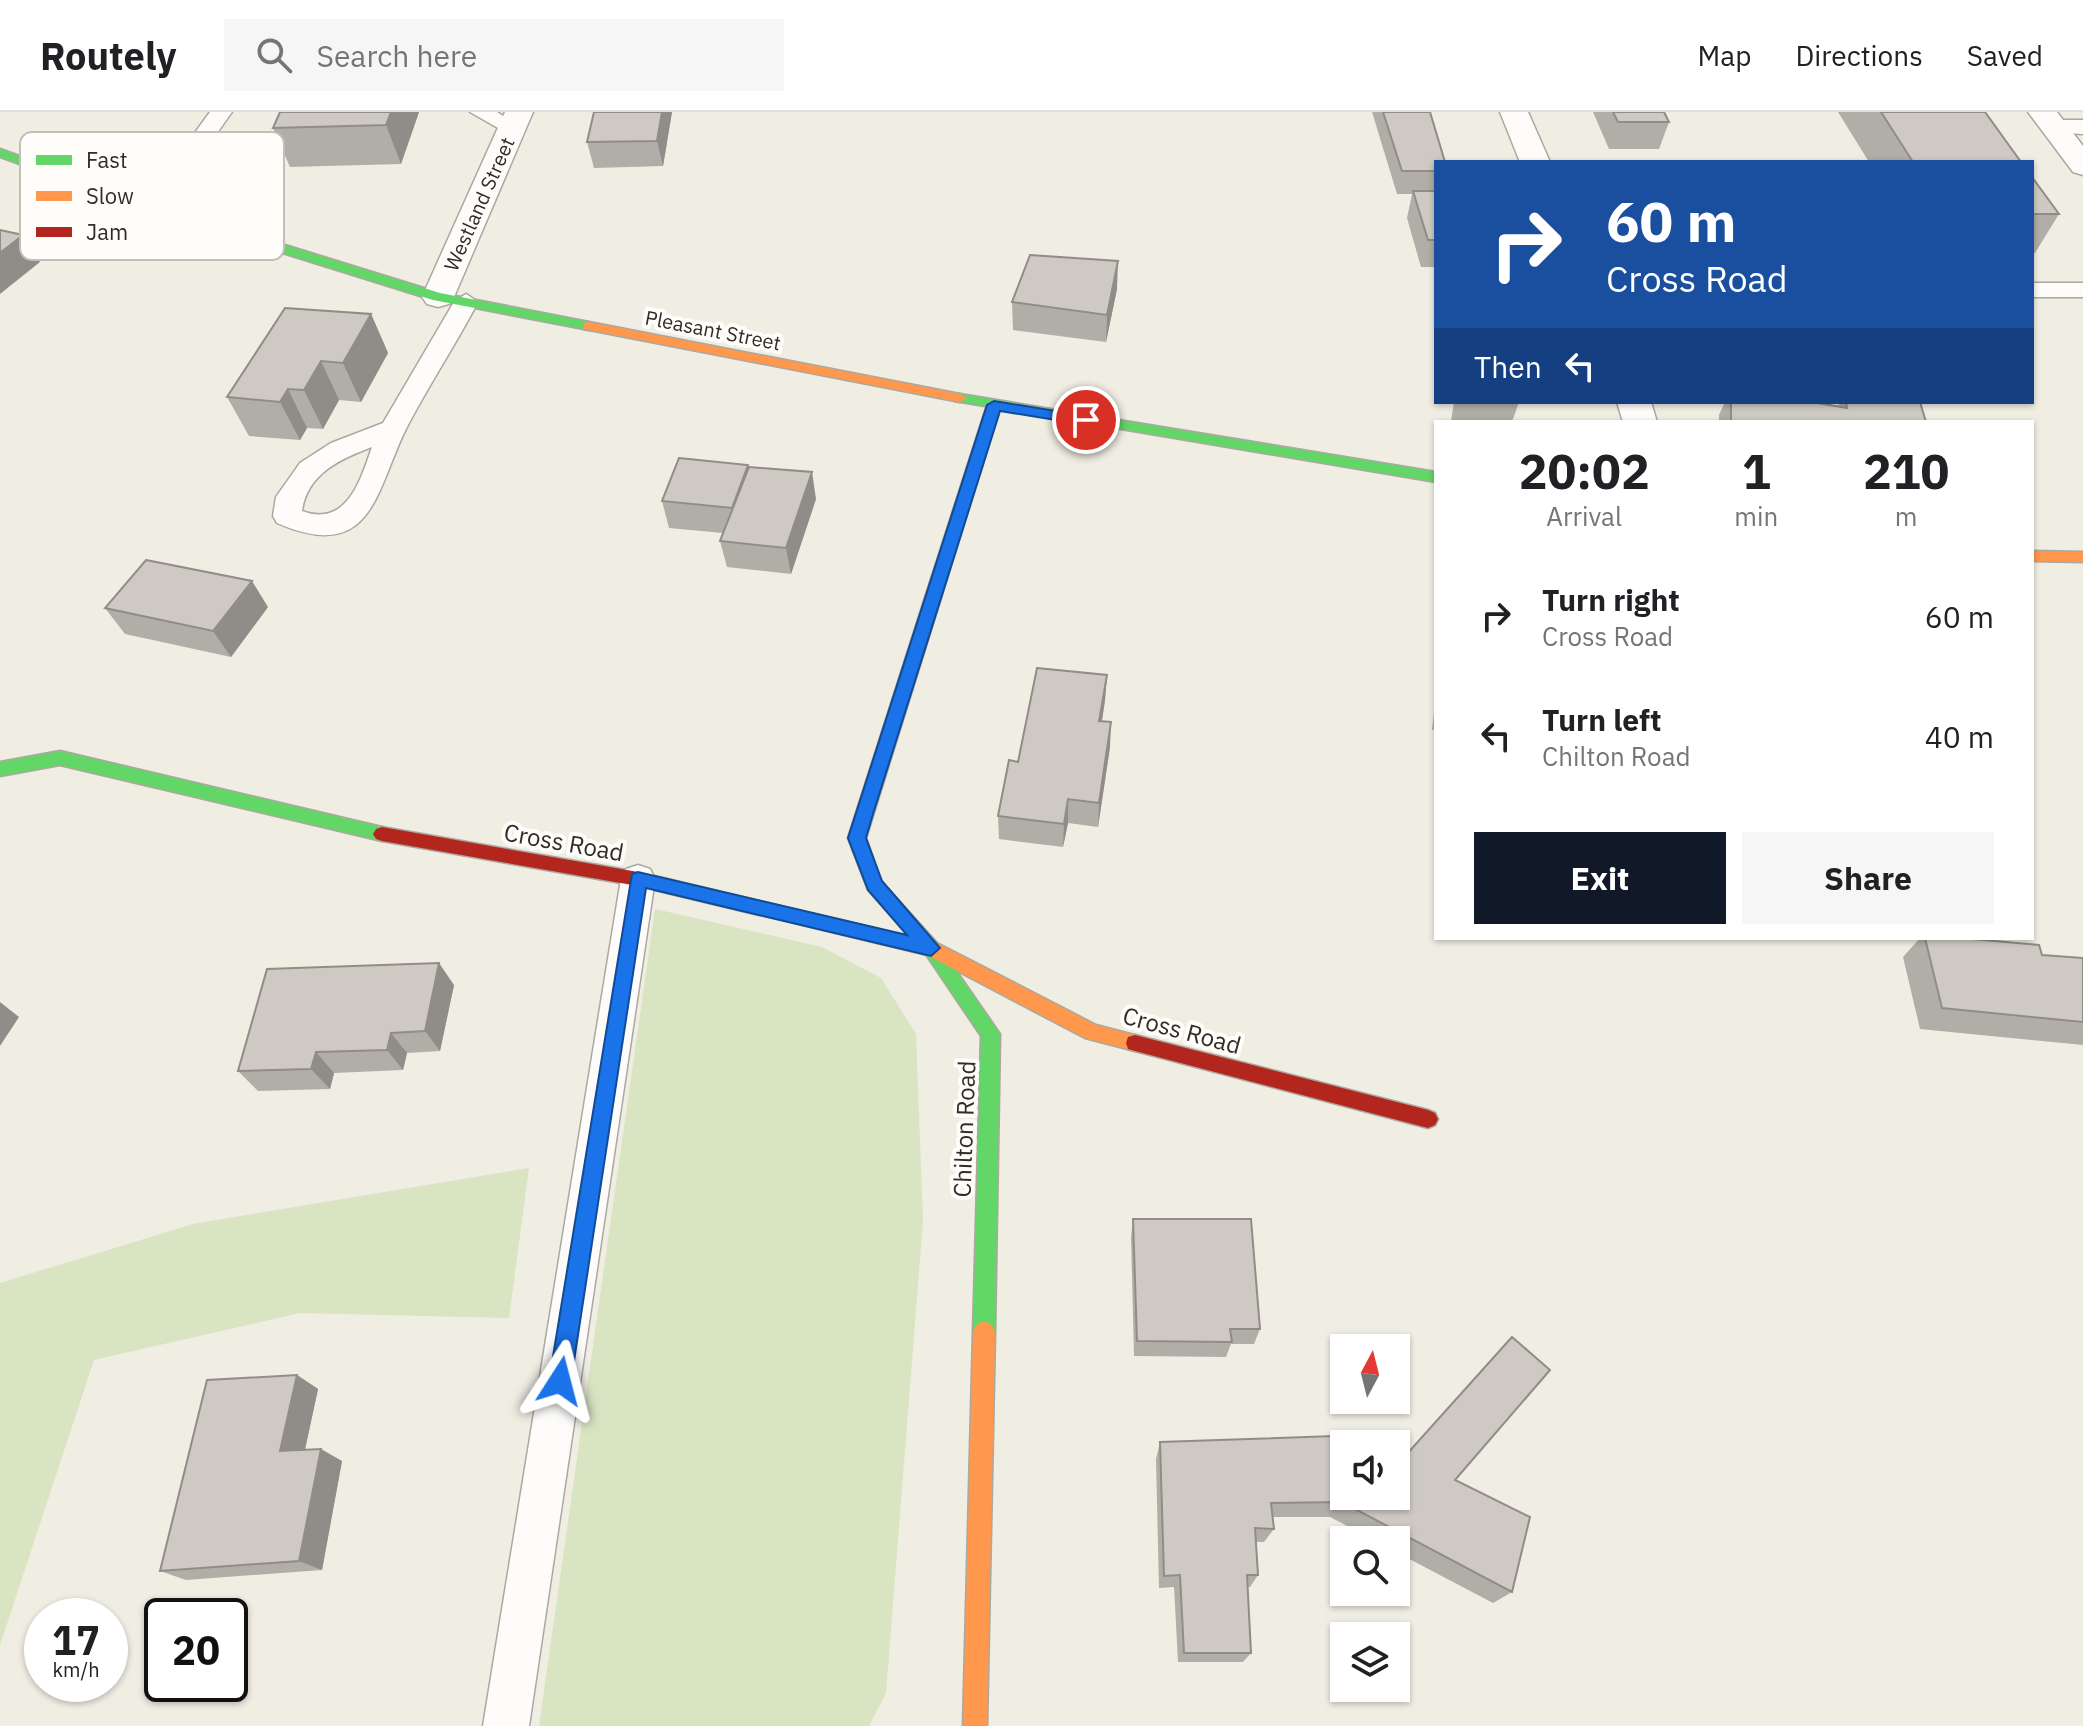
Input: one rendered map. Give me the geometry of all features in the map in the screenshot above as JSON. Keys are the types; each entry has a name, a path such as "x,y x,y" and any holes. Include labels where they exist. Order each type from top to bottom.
{"street":[{"path":"1514,112 1534,160"},
{"path":"2048,120 2083,166"},
{"name":"Westland Street","path":"452,299 516,121"},
{"name":"Pleasant Street","path":"0,153 20,160"},
{"name":"Pleasant Street","path":"284,248 452,299 720,355 994,405 1434,477"},
{"name":"Chilton Road","path":"975,1726 991,1034 931,948 874,885 857,838 994,405"},
{"path":"2034,556 2083,557"},
{"name":"Cross Road","path":"0,769 60,758 369,832 638,879 931,948 1092,1032 1428,1119"}],"lane":[{"path":"207,132 221,112"},
{"path":"481,112 516,121"},
{"path":"2048,120 2083,127"},
{"path":"2034,290 2083,290"},
{"path":"392,429 452,299"},
{"path":"506,1726 638,879"}],"green space":[{"path":"655,909 822,947 881,978 916,1034 923,1221 886,1693 869,1726 539,1726"},
{"path":"529,1168 509,1318 300,1313 94,1360 0,1645 0,1283 193,1224"}],"building":[{"path":"280,112 391,112 386,125 273,128"},
{"path":"594,112 662,112 657,141 587,142"},
{"path":"1383,112 1430,112 1444,160 1434,160 1434,171 1402,171"},
{"path":"1613,112 1664,112 1669,122 1618,122"},
{"path":"1881,112 1985,112 2020,160 1912,160"},
{"path":"2034,180 2059,214 2034,214"},
{"path":"1413,191 1434,191 1434,240 1428,240"},
{"path":"0,230 20,234 20,237 0,253"},
{"path":"1030,255 1118,261 1107,315 1012,302"},
{"path":"285,308 371,314 343,363 321,361 304,390 288,389 280,402 227,397"},
{"path":"1731,404 1824,404 1847,408 1846,404 1921,404 1925,420 1731,420"},
{"path":"679,458 748,465 732,508 662,501"},
{"path":"749,467 812,472 786,548 720,541"},
{"path":"146,560 252,581 213,631 105,608"},
{"path":"1037,668 1107,675 1099,721 1111,722 1099,803 1068,799 1064,824 998,816 1009,760 1018,762"},
{"path":"1925,940 1983,940 2039,945 2042,955 2083,958 2083,1022 1942,1008"},
{"path":"439,963 425,1031 391,1033 387,1050 316,1052 311,1069 238,1071 267,969"},
{"path":"1133,1219 1251,1219 1260,1329 1230,1329 1232,1342 1137,1341"},
{"path":"1512,1337 1550,1370 1455,1480 1530,1517 1512,1592 1410,1538 1410,1526 1387,1526 1357,1510 1410,1510 1410,1451"},
{"path":"297,1375 280,1451 321,1449 299,1561 160,1571 207,1380"},
{"path":"1330,1436 1330,1502 1271,1503 1274,1529 1255,1528 1258,1575 1247,1575 1251,1653 1184,1653 1180,1575 1164,1576 1160,1442"}],"traffic: fast":[{"path":"0,153 20,160"},
{"path":"284,249 438,297 589,326"},
{"path":"960,398 1434,477"},
{"path":"931,604 857,838 874,885 931,948 991,1034 984,1332"},
{"path":"0,769 60,758 382,834"}],"traffic: slow":[{"path":"589,326 960,398"},
{"path":"2034,556 2083,557"},
{"path":"759,908 931,948 1092,1032 1135,1043"},
{"path":"975,1726 984,1332"}],"traffic: jam":[{"path":"931,604 994,405"},
{"path":"382,834 638,879 759,908"},
{"path":"1135,1043 1428,1119"}],"route":[{"path":"560,1381 638,879 931,948 874,885 857,838 864,814 994,405 1086,420"}]}
